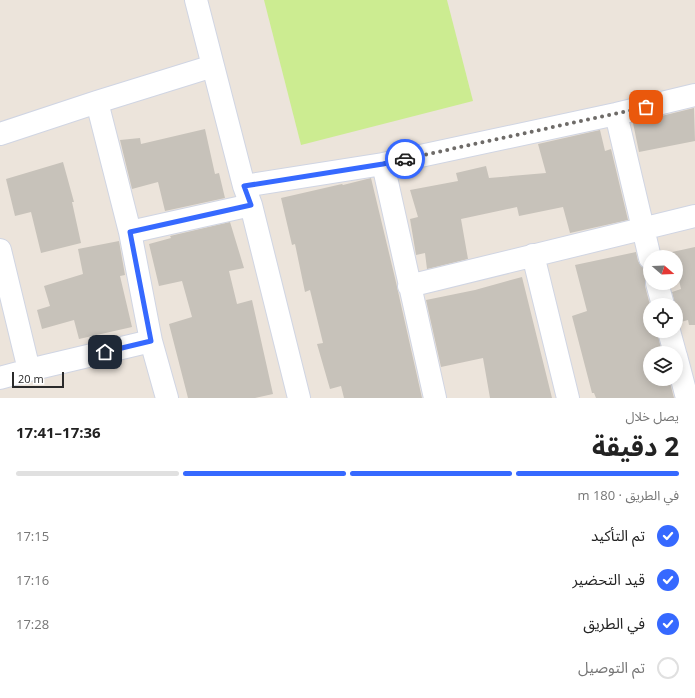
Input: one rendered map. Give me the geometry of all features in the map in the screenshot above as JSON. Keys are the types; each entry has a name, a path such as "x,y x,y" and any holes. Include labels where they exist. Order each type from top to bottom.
{"street":[{"path":"196,0 299,398"},
{"path":"0,134 213,66"},
{"path":"130,232 247,196 383,164 616,114 695,95"},
{"path":"97,102 130,232 151,341 167,398"},
{"path":"616,114 648,250"},
{"path":"383,164 435,398"},
{"path":"409,286 695,216"},
{"path":"0,250 29,370"},
{"path":"533,255 568,398"},
{"path":"0,378 151,341"},
{"path":"683,382 687,398"}],"green space":[{"path":"264,0 447,0 473,101 301,145"}],"building":[{"path":"694,108 695,141 639,152 633,123"},
{"path":"205,129 215,174 219,173 225,198 165,211 158,182 132,189 120,140 140,138 141,144"},
{"path":"600,130 605,151 611,149 628,220 570,233 563,207 519,216 517,207 461,219 468,259 427,269 425,253 416,255 410,219 418,217 410,190 458,181 456,173 486,166 489,178 546,173 538,144"},
{"path":"63,162 74,202 72,202 81,243 41,253 31,212 15,216 6,179"},
{"path":"371,178 422,398 344,398 341,386 330,389 317,344 323,343 310,290 305,292 295,244 292,245 281,198"},
{"path":"230,222 244,268 229,271 237,304 252,300 273,394 255,398 188,398 169,324 192,317 182,281 159,286 149,244 171,238 170,236"},
{"path":"119,241 125,275 120,276 132,327 79,339 74,320 42,329 37,310 50,306 44,286 83,274 78,249"},
{"path":"695,247 695,325 689,325 688,320 683,321 683,298 673,298 672,292 683,290 683,250 681,250"},
{"path":"636,252 638,261 643,268 643,290 646,290 648,298 643,298 643,338 659,338 660,346 643,346 643,386 671,386 674,398 596,398 594,393 592,393 572,316 587,311 575,265"},
{"path":"522,277 552,398 490,398 483,358 441,367 426,300 475,290"}],"way so far":[{"path":"405,159 646,107"}],"route":[{"path":"105,352 151,341 130,232 251,205 244,186 383,164 405,159"}]}
